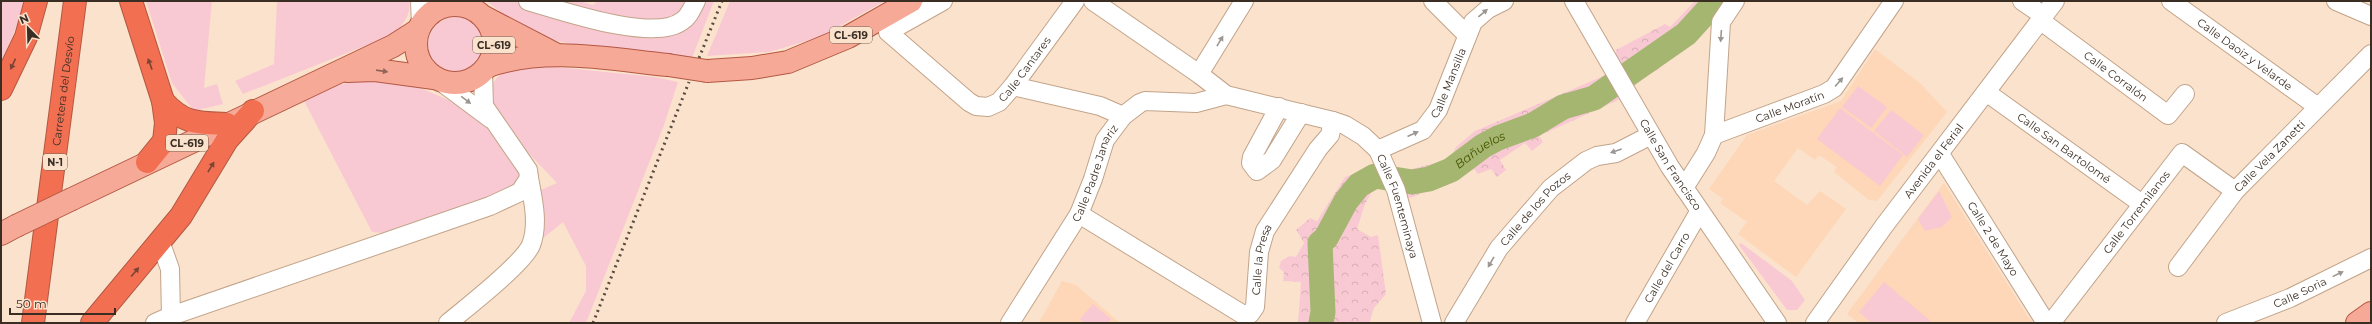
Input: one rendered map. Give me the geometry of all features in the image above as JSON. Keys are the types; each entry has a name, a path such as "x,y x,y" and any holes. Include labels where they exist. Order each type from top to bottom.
{"highway":[{"path":"1,90 26,36 36,1"},
{"name":"Carretera del Desvío","path":"33,323 75,1"},
{"path":"131,1 163,101 166,123 164,141 147,162"},
{"path":"163,101 173,112 193,123 227,124"},
{"path":"92,323 180,216 227,140 253,111"}],"main road":[{"name":"CL-619","path":"330,75 355,70 375,70 437,80 452,84 463,83 474,79 486,69 522,57 555,54 707,71 752,68 788,62 848,37 911,1"},
{"name":"CL-619","path":"9,230 253,111 393,46 420,28 433,12 450,3 475,10 484,17 555,54"},
{"name":"CL-619","path":"484,17 491,28 495,40 494,54 486,69"},
{"path":"420,28 416,40 418,57 426,71 437,80"},
{"path":"2357,323 2371,313"}],"street":[{"path":"420,1 420,28"},
{"path":"528,1 619,26 662,28 682,22 696,1"},
{"name":"Calle Cantares","path":"943,1 888,32 976,106 988,107 999,102 1013,86 1075,1"},
{"name":"Calle Fuenteminaya","path":"1093,1 1199,74 1226,95 1279,107 1345,125 1363,136 1378,150 1396,190 1432,323"},
{"path":"1199,74 1244,1"},
{"path":"1433,1 1467,35"},
{"name":"Calle Mansilla","path":"1378,150 1423,130 1438,110 1473,22 1488,9 1504,1"},
{"name":"Calle San Francisco","path":"1574,1 1651,135 1699,212 1777,323"},
{"path":"1684,188 1706,153 1714,135 1722,22 1735,1"},
{"name":"Calle Moratín","path":"1714,135 1824,94 1834,88 1894,1"},
{"path":"2022,1 2042,18"},
{"name":"Avenida el Ferial","path":"1815,323 1884,226 2055,1"},
{"name":"Calle Daoiz y Velarde","path":"2171,1 2318,107"},
{"path":"2336,1 2371,16"},
{"name":"Calle Corralón","path":"2042,18 2168,116 2185,94"},
{"name":"Calle Vela Zanetti","path":"2178,267 2235,191 2371,54"},
{"path":"448,323 517,263 531,245 535,214 528,170 492,120 484,106 486,69"},
{"path":"437,80 492,120"},
{"path":"1013,86 1100,106 1123,116"},
{"name":"Calle San Bartolomé","path":"1986,92 2142,204"},
{"name":"Calle Padre Janariz","path":"1010,323 1078,214 1093,179 1105,140 1123,116 1145,101 1196,103 1226,95"},
{"path":"1279,107 1252,157 1251,163 1257,171 1272,160 1301,113"},
{"name":"Calle la Presa","path":"1078,214 1242,314 1250,314 1255,307 1259,252 1265,230 1318,149 1330,135 1333,121"},
{"name":"Calle de los Pozos","path":"1454,323 1499,248 1551,188 1586,161 1597,156 1616,153 1651,135"},
{"name":"Calle Torremilanos","path":"2051,323 2182,153 2235,191"},
{"name":"Calle 2 de Mayo","path":"1940,154 2046,323"},
{"path":"160,241 170,268 163,319 490,206 520,192 529,178"},
{"name":"Calle del Carro","path":"1635,323 1699,212"},
{"name":"Calle Soria","path":"2226,323 2290,298 2371,258"}],"shaded area":[{"path":"1875,49 1921,84 1947,112 1877,201 1869,200 1834,172 1837,167 1819,155 1815,160 1798,148 1774,181 1807,205 1820,191 1846,209 1796,277 1738,234 1747,222 1720,203 1723,199 1709,189 1747,135 1841,101"},
{"path":"1944,183 2033,323 1859,323 1847,314"},
{"path":"1062,281 1076,285 1120,323 1039,323"}],"green space":[{"path":"1,1 27,1 1,63"},
{"path":"146,1 212,1 204,88 217,84 223,104 194,111 172,83"},
{"path":"277,1 409,1 410,6 406,19 395,34 243,94 235,81 274,64"},
{"path":"486,1 579,1 593,5 598,1 714,1 692,58 611,51 551,39 520,26"},
{"path":"730,1 885,1 820,37 769,52 707,56"},
{"path":"1695,1 1732,1 1706,28 1674,49 1658,70 1639,78 1629,95 1539,136 1543,142 1532,151 1525,143 1500,160 1506,170 1497,177 1491,169 1478,174 1474,169 1413,197 1398,200 1391,179 1399,172 1449,160 1456,147 1475,131 1615,71 1616,50 1665,24 1670,27"},
{"path":"450,17 462,17 472,21 480,29 484,39 484,51 480,61 472,69 462,73 450,73 440,69 432,61 428,51 428,39 432,29 440,21"},
{"path":"537,65 655,77 678,82 664,125 586,323 569,323 586,291 586,266 563,222 537,243 536,192 557,183 520,144 488,97 495,81 505,72 520,67"},
{"path":"370,79 418,87 453,102 485,122 521,174 520,184 486,198 383,233 372,232 302,97 330,86"},
{"path":"1858,86 1887,107 1871,128 1842,107"},
{"path":"1840,108 1903,155 1880,186 1817,139"},
{"path":"1891,110 1924,135 1907,157 1874,131"},
{"path":"1370,168 1376,184 1365,204 1357,229 1371,237 1378,235 1386,294 1374,308 1370,321 1371,323 1298,323 1301,282 1283,281 1284,272 1279,268 1281,261 1290,256 1296,257 1304,243 1296,230 1310,218 1317,221 1345,177"},
{"path":"1939,191 1952,217 1942,227 1925,231 1918,219"},
{"path":"1741,243 1792,281 1805,300 1797,310 1787,310 1739,245"},
{"path":"1884,282 1933,323 1872,323 1859,312"},
{"path":"1093,304 1111,319 1108,323 1085,323 1080,319"}],"waterway":[{"name":"Bañuelos","path":"1321,323 1323,312 1320,243 1326,238 1346,201 1359,185 1375,176 1412,182 1429,179 1451,170 1483,146 1498,138 1533,125 1563,107 1594,98 1686,34 1716,1"}],"railway":[{"path":"699,58 722,1"},
{"path":"593,323 689,82"}]}
